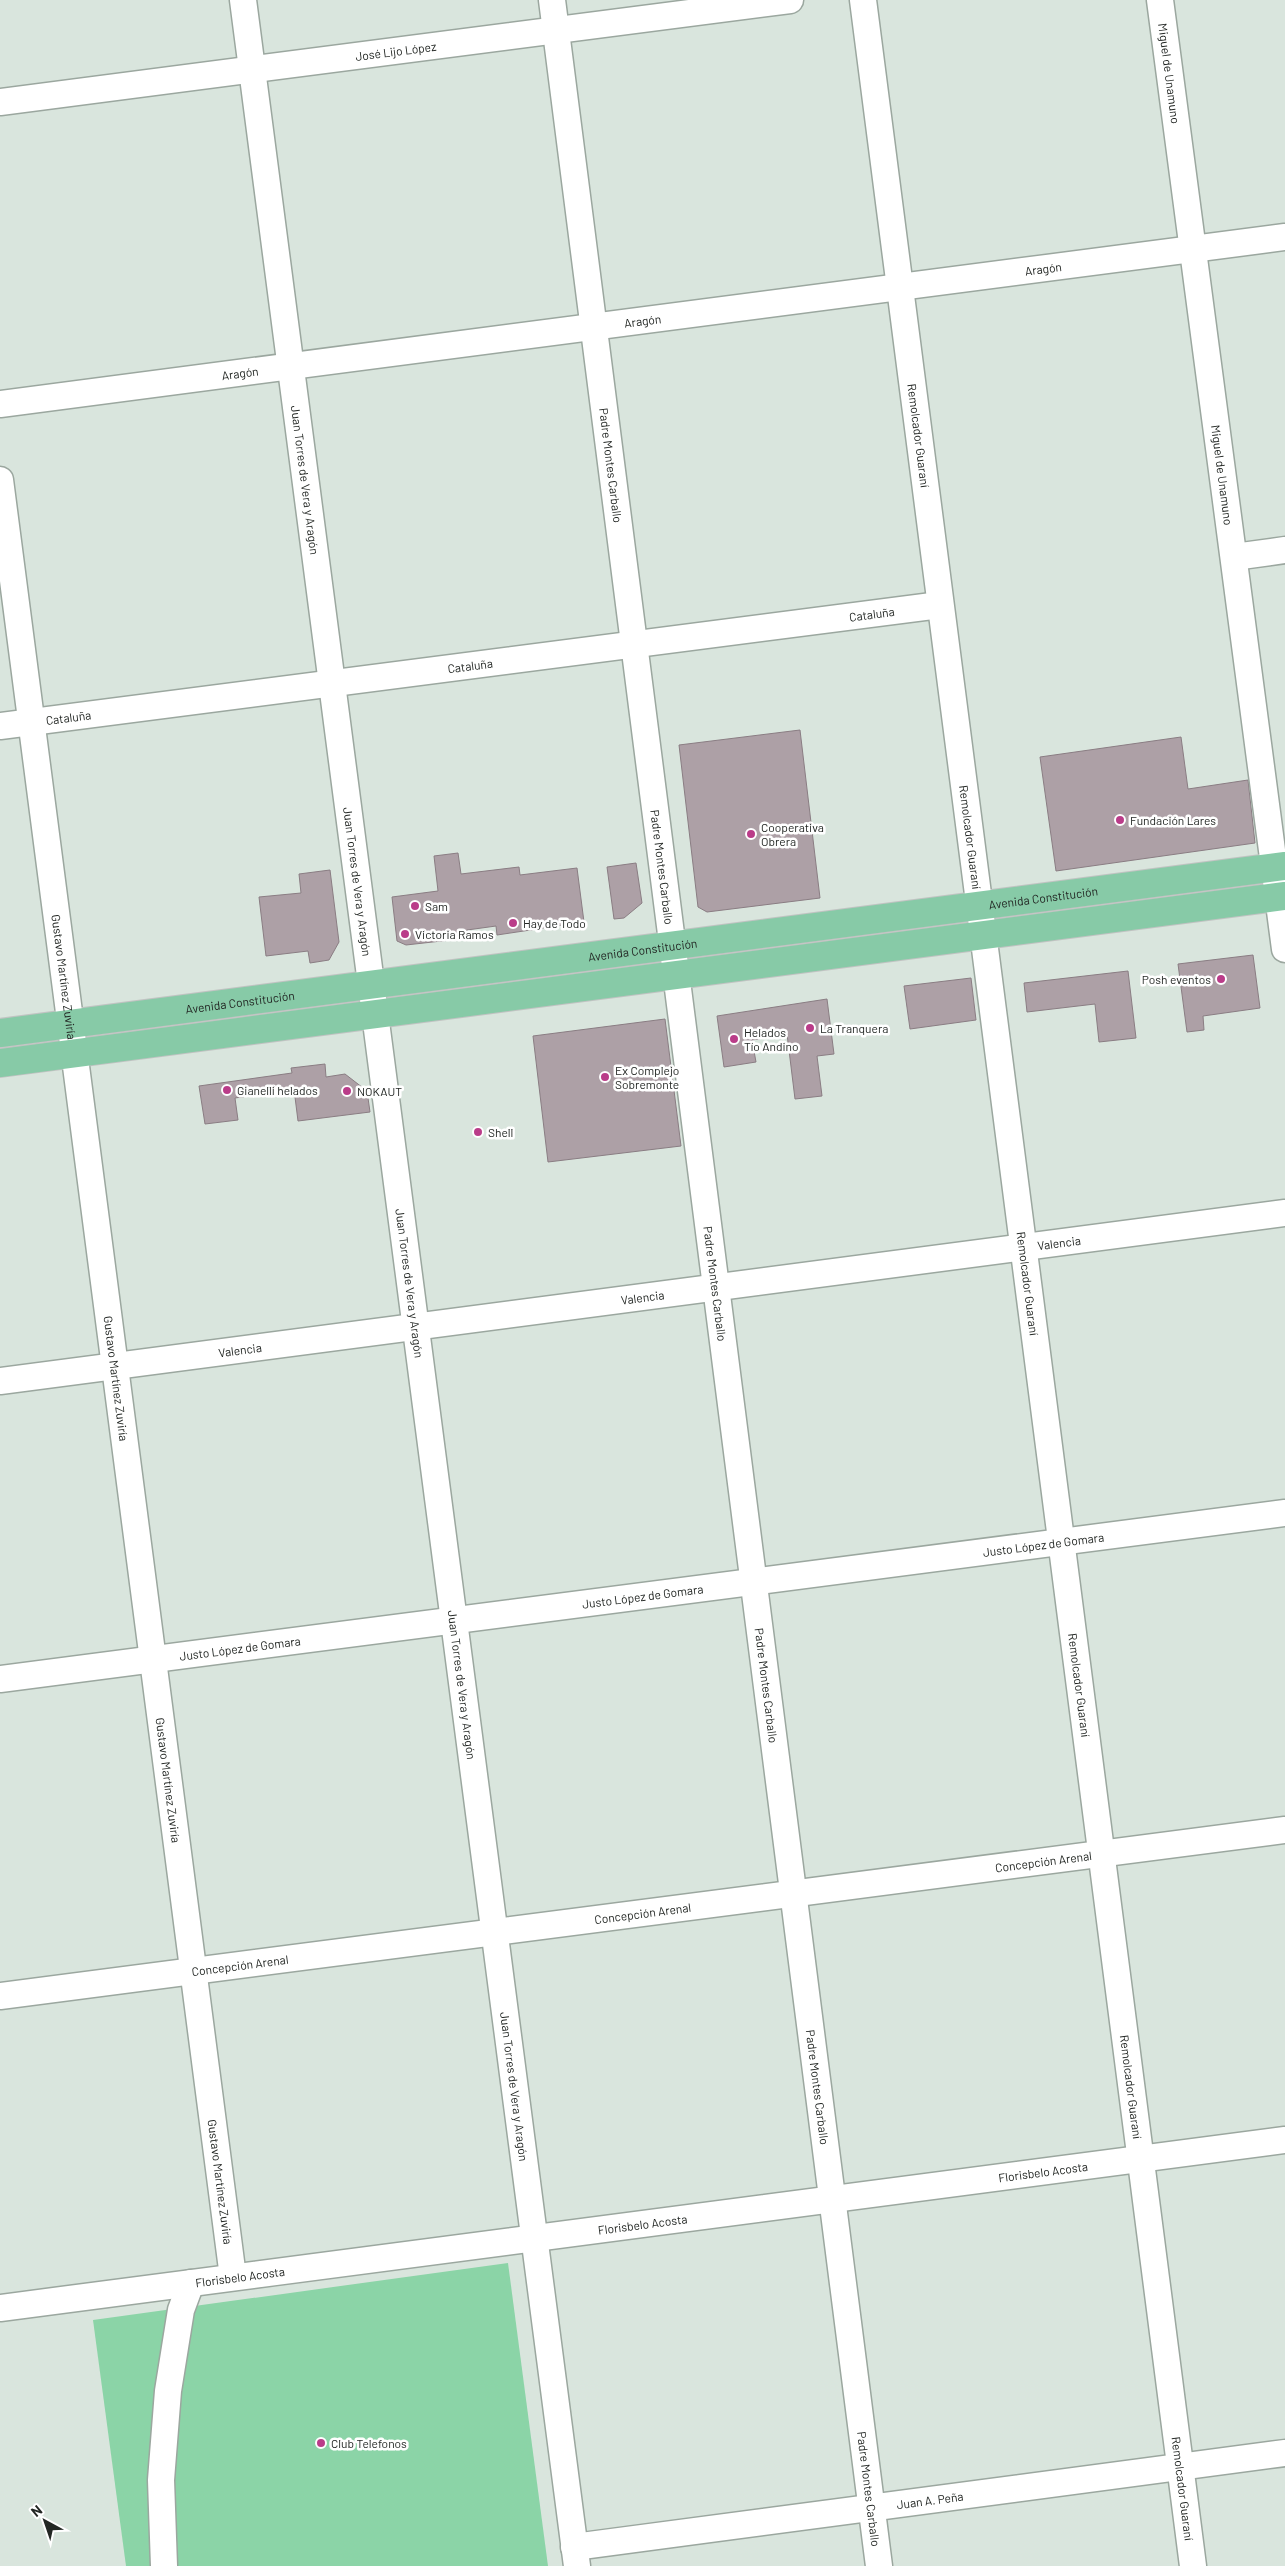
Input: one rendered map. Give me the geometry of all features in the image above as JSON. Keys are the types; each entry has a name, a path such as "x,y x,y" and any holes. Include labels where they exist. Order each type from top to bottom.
{"main road":[{"name":"Avenida Constitución","path":"0,1033 1280,866"},
{"path":"0,1063 1282,896"}],"street":[{"name":"Juan Torres de Vera y Aragón","path":"243,0 576,2556"},
{"name":"Padre Montes Carballo","path":"552,0 879,2566"},
{"name":"José Lijo López","path":"0,102 790,0"},
{"name":"Remolcador Guaraní","path":"863,0 1193,2566"},
{"name":"Miguel de Unamuno","path":"1160,0 1234,557 1280,866 1285,949"},
{"name":"Aragón","path":"0,404 1285,237"},
{"name":"Gustavo Martínez Zuviría","path":"0,480 233,2277"},
{"path":"1234,557 1285,550"},
{"name":"Cataluña","path":"0,726 940,605"},
{"name":"Valencia","path":"0,1380 1285,1213"},
{"name":"Justo López de Gomara","path":"0,1679 1285,1513"},
{"name":"Concepción Arenal","path":"0,1996 1285,1830"},
{"name":"Florisbelo Acosta","path":"0,2308 1285,2140"},
{"path":"164,2566 161,2480 168,2391 180,2310 191,2283"},
{"name":"Juan A. Peña","path":"576,2556 871,2508 1285,2453"}],"green space":[{"name":"Club Telefonos","path":"508,2263 548,2566 126,2566 93,2320"}],"building":[{"name":"Cooperativa Obrera","path":"800,730 820,898 707,912 698,907 679,745"},
{"name":"Fundación Lares","path":"1181,737 1188,789 1248,780 1255,843 1056,871 1040,757"},
{"path":"458,853 461,874 519,867 520,875 577,868 584,922 497,935 496,926 467,930 468,938 406,945 397,941 392,897 438,891 434,856"},
{"path":"636,863 642,903 624,918 614,919 607,867"},
{"path":"330,870 339,942 329,960 310,963 308,951 266,956 259,897 301,893 299,874"},
{"path":"1253,955 1260,1008 1203,1016 1204,1030 1187,1032 1178,964"},
{"path":"1128,971 1136,1038 1099,1042 1095,1004 1027,1012 1024,983"},
{"path":"971,978 976,1020 910,1029 904,986"},
{"path":"827,999 834,1054 817,1056 822,1096 795,1099 787,1034 752,1040 756,1062 724,1067 717,1016"},
{"name":"Ex Complejo Sobremonte","path":"665,1019 681,1146 548,1162 533,1036"},
{"path":"325,1064 326,1077 345,1074 367,1091 370,1112 298,1121 294,1089 235,1098 238,1120 205,1124 199,1086 292,1073 291,1068"}],"place":[{"name":"Fundación Lares","path":"1120,820"},
{"name":"Cooperativa Obrera","path":"751,834"},
{"name":"Sam","path":"415,906"},
{"name":"Hay de Todo","path":"513,923"},
{"name":"Victoria Ramos","path":"405,934"},
{"name":"Posh eventos","path":"1221,979"},
{"name":"La Tranquera","path":"810,1028"},
{"name":"Helados Tío Andino","path":"734,1039"},
{"name":"Ex Complejo Sobremonte","path":"605,1077"},
{"name":"Gianelli helados","path":"227,1090"},
{"name":"NOKAUT","path":"347,1091"},
{"name":"Shell","path":"478,1132"},
{"name":"Club Telefonos","path":"321,2443"}]}
